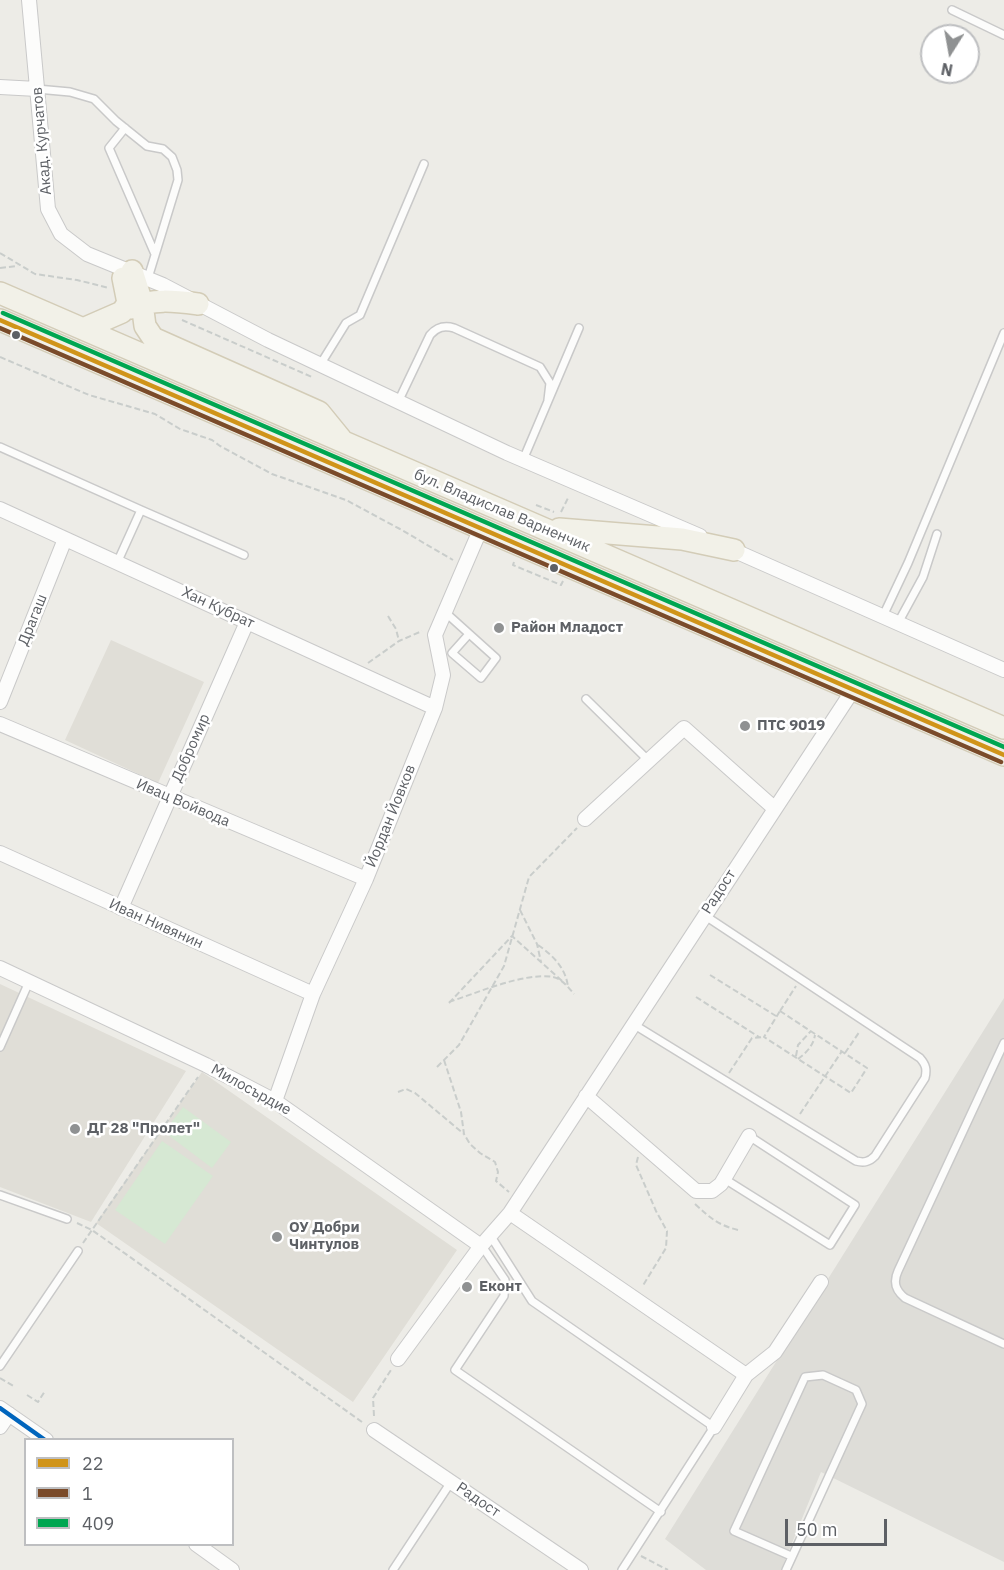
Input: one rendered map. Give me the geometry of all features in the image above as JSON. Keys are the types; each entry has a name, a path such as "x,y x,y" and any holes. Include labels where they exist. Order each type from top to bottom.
{"main road":[{"path":"133,272 142,303 145,326 153,338 319,412 343,442"},
{"path":"122,312 128,303 133,272"},
{"name":"бул. Владислав Варненчик","path":"0,293 1004,728"},
{"path":"83,329 142,303 178,301 198,304"},
{"name":"бул. Владислав Варненчик","path":"0,320 1004,755"},
{"path":"543,528 682,539 734,550"}],"street":[{"name":"Акад. Курчатов","path":"28,0 41,155 48,209 61,234 87,254 133,272 320,365 523,460 734,550 1004,670"},
{"path":"0,87 37,89"},
{"name":"Хан Кубрат","path":"0,509 435,708"},
{"name":"Йордан Йовков","path":"275,1101 313,994 366,879 435,708 443,675 435,635 481,528"},
{"name":"Драгаш","path":"0,702 65,539"},
{"name":"Добромир","path":"121,908 247,622"},
{"name":"Радост","path":"398,1359 486,1240 510,1213 853,690"},
{"name":"Ивац Войвода","path":"0,724 170,798 366,879"},
{"path":"585,819 684,728 774,808"},
{"name":"Иван Нивянин","path":"0,853 313,994"},
{"name":"Милосърдие","path":"0,968 206,1065 275,1101 486,1240"},
{"path":"586,1096 696,1191 706,1193 716,1189 749,1136"},
{"path":"510,1213 746,1375"},
{"path":"714,1427 746,1375 776,1352 821,1282"},
{"path":"0,1427 5,1411 43,1438"},
{"name":"Радост","path":"374,1430 581,1570"},
{"path":"197,1546 227,1569"}],"lane":[{"path":"952,10 1004,36"},
{"path":"37,89 70,92 94,99 147,146 163,149 172,157 178,180 155,254 133,272"},
{"path":"125,128 109,148 155,254"},
{"path":"320,365 346,323 360,315 424,164"},
{"path":"398,402 430,335 443,327 454,328 540,367 550,382 548,400"},
{"path":"523,460 579,328"},
{"path":"883,616 908,563 1004,333"},
{"path":"0,447 244,555"},
{"path":"117,563 141,510"},
{"path":"898,623 923,577 937,534"},
{"path":"446,613 496,658 481,678 452,653 469,634"},
{"path":"586,699 649,761"},
{"path":"633,1024 856,1161 863,1163 875,1156 925,1078 927,1071 925,1064 920,1058 704,915"},
{"path":"0,1047 29,982"},
{"path":"1004,1043 898,1271 895,1283 900,1294 905,1298 1004,1344"},
{"path":"723,1178 830,1245 855,1205 749,1136"},
{"path":"0,1195 67,1219"},
{"path":"486,1240 532,1301 714,1427 622,1570"},
{"path":"486,1240 505,1280 504,1296 455,1370 661,1512"},
{"path":"0,1366 78,1251"},
{"path":"786,1570 862,1404 856,1390 823,1375 805,1377 734,1531 791,1556"},
{"path":"393,1570 451,1482"}],"path":[{"path":"0,268 20,266"},
{"path":"0,357 106,402 155,414 180,429 213,440 272,474 346,500 400,528 456,561 464,569"},
{"path":"536,505 560,514 576,482"},
{"path":"513,565 561,585"},
{"path":"388,616 396,629 399,641"},
{"path":"356,672 399,641 425,630"},
{"path":"437,1067 459,1045 504,966 529,877 585,819"},
{"path":"520,910 537,944 541,962"},
{"path":"512,936 574,994"},
{"path":"512,936 449,1002 524,978 552,977 562,981"},
{"path":"537,944 556,961 567,975 568,987"},
{"path":"710,975 777,1017"},
{"path":"764,1037 801,979"},
{"path":"696,997 759,1037"},
{"path":"724,1080 752,1038 764,1037 851,1093 867,1068 780,1011"},
{"path":"794,1123 866,1022"},
{"path":"797,1058 798,1045 811,1031"},
{"path":"797,1058 813,1043 816,1034"},
{"path":"444,1060 461,1112 464,1134"},
{"path":"78,1251 206,1065"},
{"path":"398,1092 406,1089 415,1093 464,1134 470,1144 495,1162 498,1172 496,1180 518,1200"},
{"path":"639,1302 642,1286 668,1243 667,1231 636,1165 642,1145"},
{"path":"688,1185 689,1199 709,1218 738,1230"},
{"path":"67,1219 92,1230 374,1430"},
{"path":"374,1430 373,1398 398,1359"},
{"path":"0,1378 15,1387"},
{"path":"27,1395 38,1402 45,1391"},
{"path":"634,1552 668,1570"}],"shaded area":[{"path":"111,640 204,682 158,783 65,740"},
{"name":"ДГ 28 \"Пролет\"","path":"0,984 186,1071 91,1222 0,1187"},
{"path":"1004,998 1004,1562 821,1472 781,1570 706,1570 665,1539"},
{"name":"ОУ Добри Чинтулов","path":"202,1072 457,1250 353,1402 96,1223"}],"green space":[{"path":"183,1107 231,1142 212,1168 164,1132"},
{"path":"162,1141 213,1176 165,1244 115,1210"}],"transit line":[{"name":"409","path":"3,313 1004,747"},
{"name":"22","path":"0,320 1004,755"},
{"name":"1","path":"0,328 1001,762"},
{"path":"0,1408 42,1438"}],"place":[{"name":"Район Младост","path":"499,628"},
{"name":"ПТС 9019","path":"745,726"},
{"name":"ДГ 28 \"Пролет\"","path":"75,1129"},
{"name":"ОУ Добри Чинтулов","path":"277,1237"},
{"name":"Еконт","path":"467,1287"}]}
